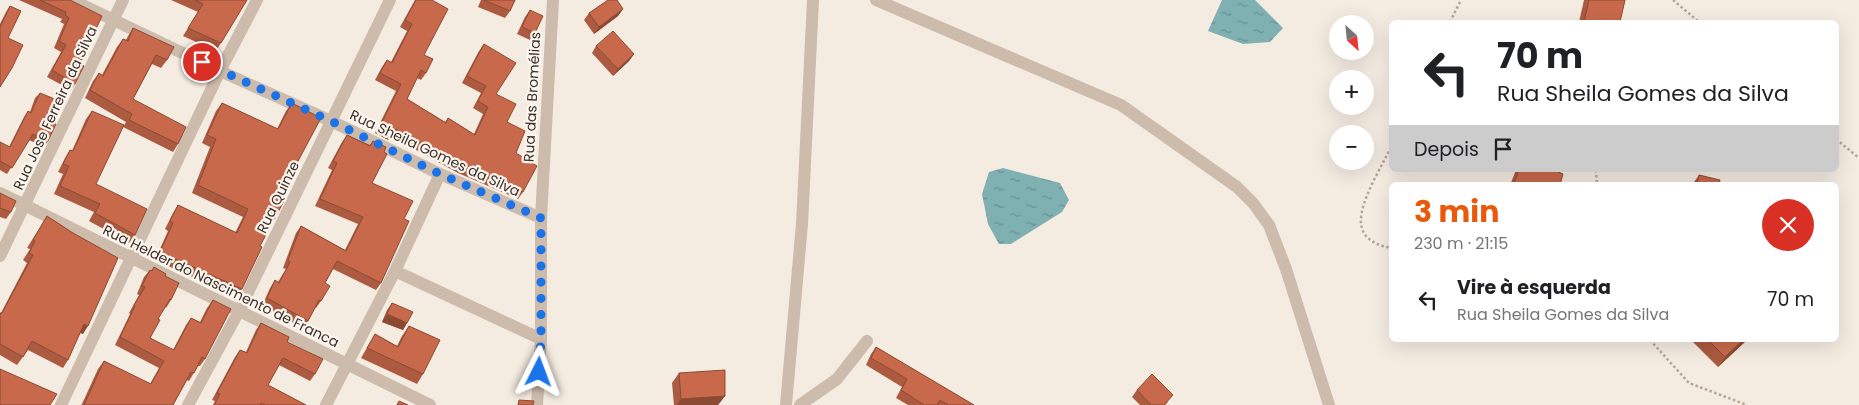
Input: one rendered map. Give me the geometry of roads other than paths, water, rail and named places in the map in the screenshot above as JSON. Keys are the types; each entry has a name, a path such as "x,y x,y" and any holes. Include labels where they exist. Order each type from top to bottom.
{"street":[{"name":"Rua Sheila Gomes da Silva","path":"72,0 440,174 541,218"},
{"name":"Rua Jose Ferreira da Silva","path":"0,256 123,0"},
{"path":"61,405 220,71 257,0"},
{"name":"Rua Quinze","path":"188,405 238,311 390,0"},
{"name":"Rua das Bromélias","path":"537,405 541,339 541,218 553,0"},
{"path":"786,405 802,224 813,0"},
{"path":"876,0 1120,104 1237,187 1253,203 1269,225 1286,269 1327,404"},
{"path":"326,405 345,364 395,271 440,174"},
{"name":"Rua Helder do Nascimento de Franca","path":"0,193 430,405"},
{"path":"395,271 541,339"},
{"path":"800,405 837,379 867,342"}],"water":[{"path":"1222,0 1255,0 1283,28 1270,42 1243,44 1208,31"},
{"path":"1003,168 1060,183 1069,200 1062,212 1011,244 999,244 988,224 982,194 989,172"}]}
